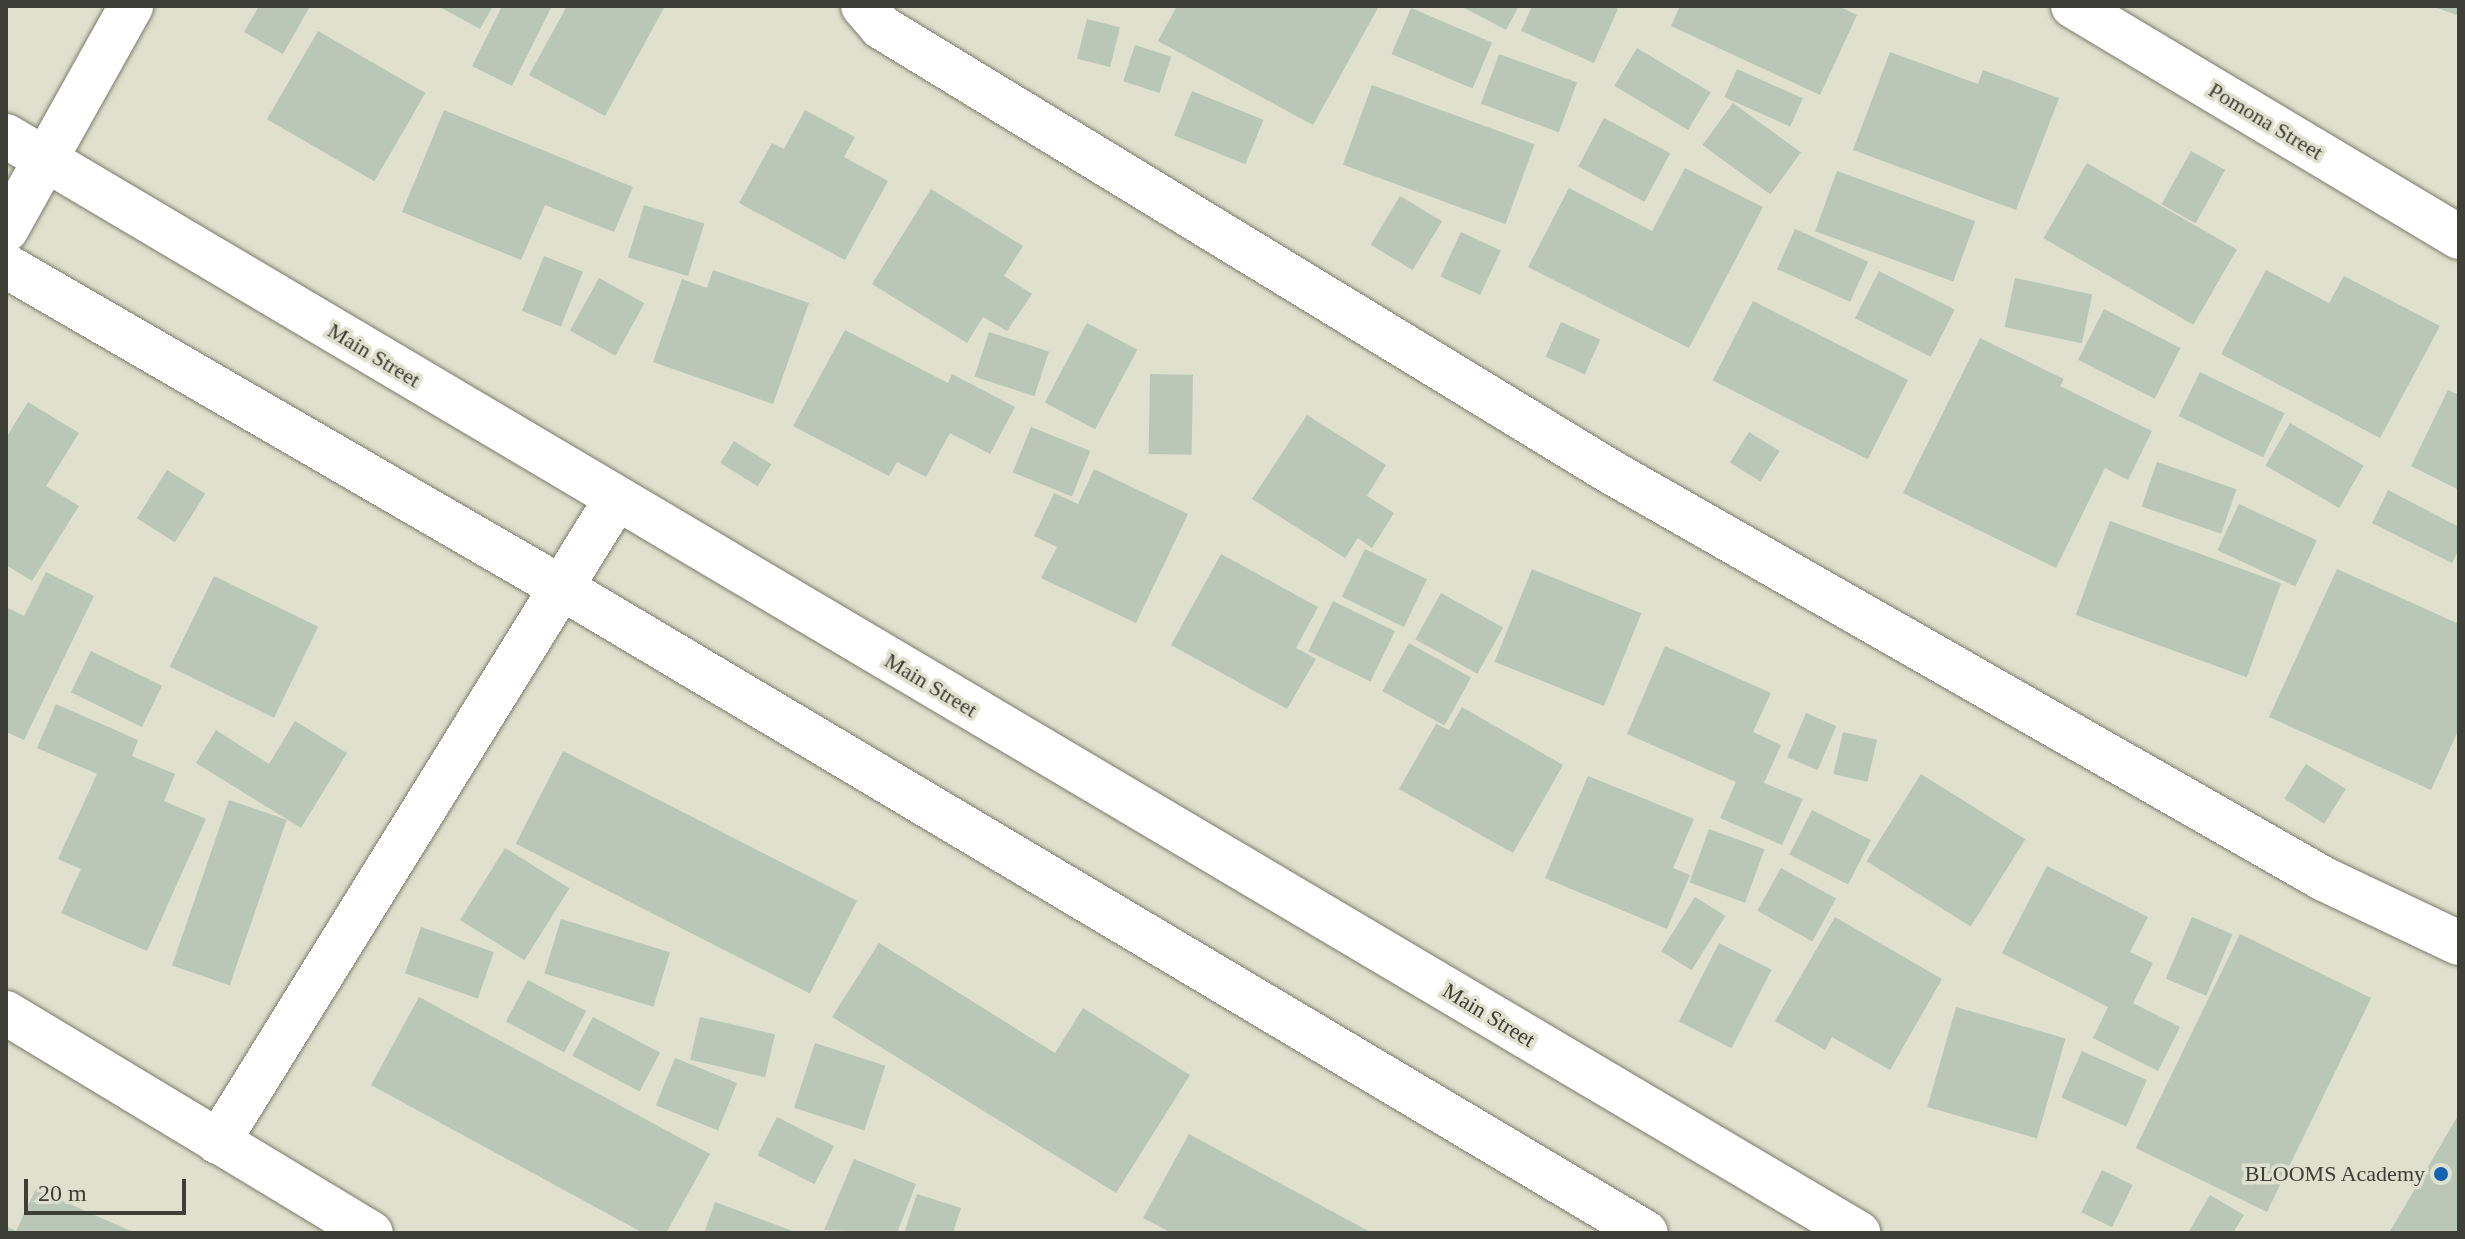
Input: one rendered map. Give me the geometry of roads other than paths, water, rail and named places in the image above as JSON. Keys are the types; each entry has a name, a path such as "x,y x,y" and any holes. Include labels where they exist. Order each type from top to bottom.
{"street":[{"path":"6,230 131,6"},
{"path":"863,6 881,27 1611,472 2324,879 2459,943"},
{"name":"Pomona Street","path":"2073,6 2459,237"},
{"name":"Main Street","path":"6,136 1858,1233"},
{"path":"6,266 562,588 1646,1233"},
{"path":"218,1142 616,499"},
{"path":"6,1013 371,1233"}],"place":[{"name":"BLOOMS Academy","path":"2441,1174"}]}
